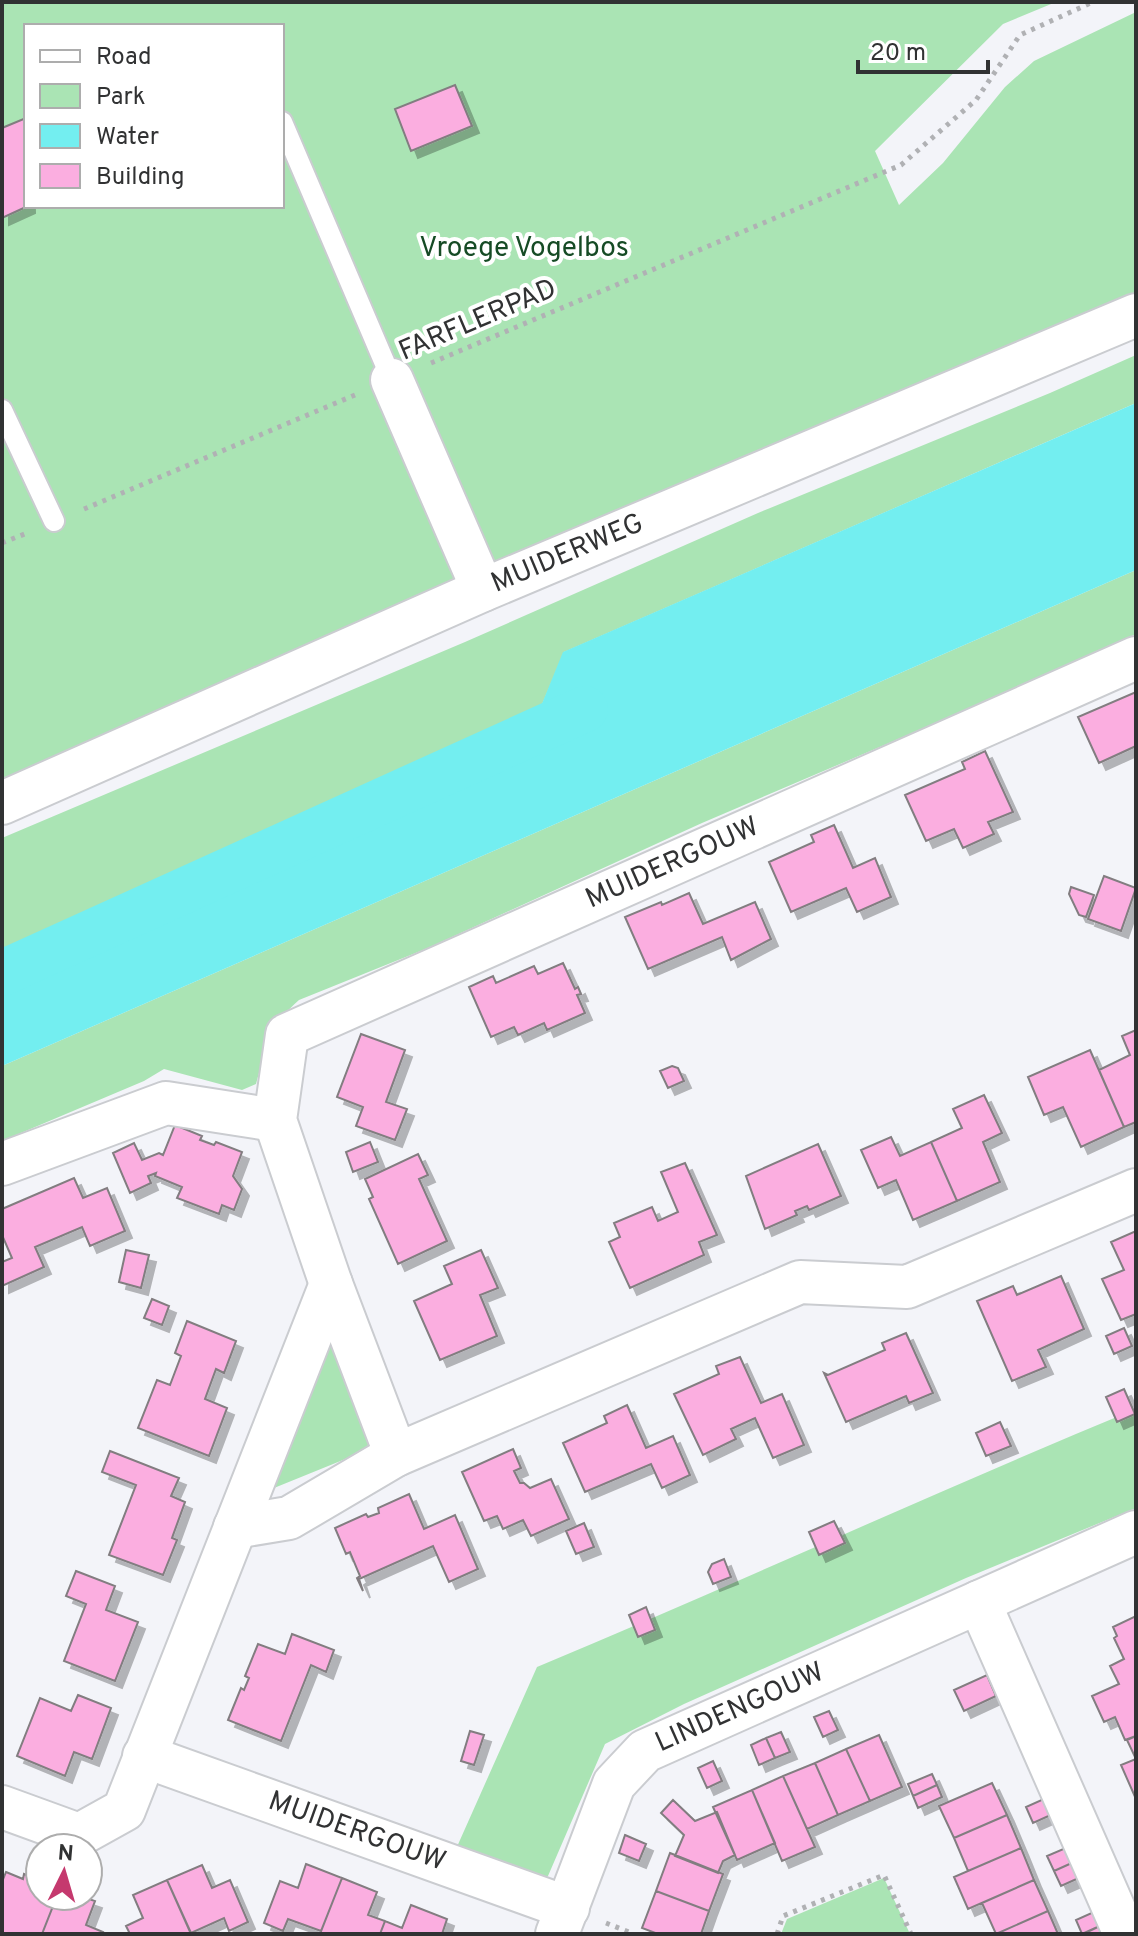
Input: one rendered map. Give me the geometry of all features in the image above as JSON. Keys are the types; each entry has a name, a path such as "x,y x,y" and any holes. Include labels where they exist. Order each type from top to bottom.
{"street":[{"name":"MUIDERWEG","path":"2,803 483,590 1136,315"},
{"path":"392,380 483,590"},
{"name":"MUIDERGOUW","path":"396,1455 331,1284 275,1120 287,1035 1136,658"},
{"path":"2,1164 166,1103 275,1120"},
{"path":"235,1527 289,1518 396,1455 800,1282 907,1287 1136,1190"},
{"path":"2,1807 79,1835 124,1810 331,1284"},
{"name":"LINDENGOUW","path":"562,1921 614,1784 645,1751 1136,1532"},
{"path":"979,1602 1125,1934"},
{"name":"MUIDERGOUW","path":"144,1756 562,1921"}],"lane":[{"path":"284,127 392,380"},
{"path":"2,410 54,521"}],"path":[{"name":"FARFLERPAD","path":"54,521 901,165 976,100 1020,35 1093,2"},
{"path":"777,1934 783,1916 884,1875 911,1934"}],"green space":[{"name":"Vroege Vogelbos","path":"2,2 1056,2 1003,24 875,151 899,205 943,163 1005,87 1034,61 1136,12 1136,301 2,784"},
{"path":"1136,355 1136,403 564,652 528,738 397,805 2,978 2,838 465,642 758,513"},
{"path":"1136,570 1136,634 702,823 428,948 299,1000 275,1028 256,1084 242,1090 164,1069 144,1081 2,1141 2,1066"},
{"path":"333,1336 375,1447 274,1488 288,1436"},
{"path":"1136,1409 1136,1508 966,1578 684,1704 605,1744 548,1876 535,1882 456,1849 537,1667"},
{"path":"884,1878 910,1934 781,1934 787,1919"}],"water":[{"path":"1136,403 1136,570 2,1066 2,978 397,805 528,738 563,652"}],"building":[{"path":"455,85 472,126 411,151 395,109"},
{"path":"24,119 24,208 2,218 2,128"},
{"path":"1136,692 1136,746 1099,763 1078,717"},
{"path":"985,751 1013,812 988,822 994,834 963,848 954,829 926,841 905,795 965,769 962,762"},
{"path":"834,825 853,868 875,858 891,897 857,912 846,888 791,912 769,862 814,842 811,835"},
{"path":"1104,876 1136,888 1121,931 1088,919"},
{"path":"1071,887 1094,895 1086,917 1079,915 1069,894"},
{"path":"689,893 703,924 755,902 771,939 731,960 722,937 648,969 625,917"},
{"path":"563,963 575,989 578,987 581,994 577,995 585,1013 547,1030 544,1023 518,1035 514,1027 491,1037 469,987 493,976 496,983 534,966 538,974"},
{"path":"1136,1030 1136,1122 1124,1127 1099,1070 1130,1055 1122,1036"},
{"path":"361,1034 405,1050 386,1102 407,1109 395,1140 356,1126 363,1107 337,1097"},
{"path":"1090,1050 1124,1127 1081,1147 1063,1107 1044,1115 1028,1077"},
{"path":"672,1066 678,1068 684,1081 668,1088 660,1071"},
{"path":"984,1095 1002,1133 983,1142 1000,1182 957,1201 931,1142 962,1128 953,1109"},
{"path":"175,1125 202,1136 200,1140 214,1145 216,1142 242,1152 233,1176 242,1189 234,1210 222,1205 219,1214 177,1198 182,1187 155,1176 156,1173 148,1176 151,1183 130,1193 113,1153 134,1143 142,1160 159,1153 163,1155"},
{"path":"891,1137 900,1156 931,1142 957,1201 913,1220 896,1180 878,1188 861,1150"},
{"path":"370,1142 378,1162 353,1172 346,1152"},
{"path":"818,1144 841,1196 809,1210 807,1206 795,1211 797,1215 765,1229 746,1176"},
{"path":"418,1154 428,1175 419,1179 447,1241 398,1264 369,1199 373,1197 365,1179"},
{"path":"685,1163 717,1235 699,1242 704,1255 630,1288 609,1242 620,1237 614,1223 652,1207 658,1221 678,1212 661,1172"},
{"path":"74,1178 83,1198 107,1188 125,1231 90,1246 82,1227 35,1247 44,1267 2,1286 2,1262 12,1258 2,1235 2,1209"},
{"path":"1136,1231 1136,1314 1121,1320 1102,1279 1124,1270 1111,1242"},
{"path":"126,1250 149,1255 141,1288 119,1282"},
{"path":"481,1250 498,1288 480,1295 497,1336 440,1360 414,1301 452,1284 444,1266"},
{"path":"1061,1276 1084,1329 1038,1350 1046,1367 1012,1381 977,1301 1013,1286 1017,1295"},
{"path":"152,1299 169,1306 162,1325 144,1318"},
{"path":"187,1321 236,1341 224,1373 216,1369 205,1399 227,1408 209,1456 138,1428 157,1380 170,1385 181,1356 175,1353"},
{"path":"1124,1328 1132,1346 1114,1354 1106,1336"},
{"path":"906,1333 933,1393 909,1403 906,1396 846,1422 824,1373 828,1375 885,1350 882,1343"},
{"path":"740,1357 761,1403 782,1394 804,1445 773,1458 755,1418 731,1429 736,1439 703,1455 674,1394 719,1374 716,1366"},
{"path":"1124,1389 1135,1414 1117,1422 1106,1397"},
{"path":"627,1405 646,1448 673,1436 690,1475 662,1488 651,1464 585,1492 563,1443 607,1423 604,1416"},
{"path":"1000,1422 1011,1446 986,1456 976,1433"},
{"path":"513,1449 521,1468 514,1471 520,1483 530,1488 551,1479 569,1519 531,1536 523,1520 503,1529 497,1516 484,1521 462,1472"},
{"path":"110,1451 179,1478 171,1496 185,1502 172,1538 177,1540 163,1575 109,1555 136,1485 102,1472"},
{"path":"409,1494 424,1529 455,1515 478,1569 449,1582 433,1546 359,1579 363,1591 357,1578 360,1576 350,1552 346,1554 335,1528 366,1514 368,1517 379,1513 378,1508"},
{"path":"834,1521 845,1543 819,1555 809,1532"},
{"path":"584,1523 594,1547 576,1554 566,1531"},
{"path":"724,1559 731,1577 713,1584 708,1572 712,1564"},
{"path":"76,1571 115,1586 106,1610 138,1622 115,1681 64,1661 86,1604 66,1596"},
{"path":"646,1607 655,1630 638,1637 629,1615"},
{"path":"1136,1616 1136,1736 1125,1740 1115,1717 1104,1722 1092,1696 1119,1684 1110,1666 1124,1659 1114,1638 1117,1636 1113,1627"},
{"path":"292,1634 334,1650 326,1672 311,1665 281,1741 228,1720 241,1688 244,1690 249,1678 245,1676 258,1644 285,1654"},
{"path":"987,1675 996,1696 964,1711 954,1690"},
{"path":"78,1695 111,1708 92,1759 74,1752 65,1776 17,1756 40,1698 71,1711"},
{"path":"829,1711 838,1730 823,1737 814,1717"},
{"path":"470,1731 484,1735 474,1765 461,1761"},
{"path":"781,1732 790,1752 775,1758 766,1738"},
{"path":"879,1735 902,1787 870,1801 846,1749"},
{"path":"1136,1736 1136,1759 1127,1740"},
{"path":"766,1738 775,1758 759,1765 751,1745"},
{"path":"846,1749 870,1801 838,1815 815,1763"},
{"path":"1136,1759 1136,1799 1121,1765"},
{"path":"713,1761 722,1781 707,1788 698,1768"},
{"path":"815,1763 838,1815 807,1829 783,1776"},
{"path":"932,1774 937,1785 913,1796 908,1784"},
{"path":"783,1776 815,1847 782,1861 752,1790"},
{"path":"992,1783 1007,1815 954,1838 939,1806"},
{"path":"937,1785 942,1797 918,1808 913,1796"},
{"path":"752,1790 775,1843 737,1860 713,1807"},
{"path":"1046,1798 1053,1814 1033,1823 1026,1807"},
{"path":"673,1800 695,1821 717,1812 735,1855 723,1861 718,1873 675,1856 684,1835 661,1813"},
{"path":"1007,1815 1021,1848 968,1871 954,1838"},
{"path":"625,1835 646,1844 639,1861 619,1853"},
{"path":"1068,1847 1074,1862 1054,1871 1047,1856"},
{"path":"1021,1848 1034,1880 968,1909 954,1877"},
{"path":"670,1853 723,1874 709,1911 656,1891"},
{"path":"1074,1862 1081,1877 1061,1886 1054,1871"},
{"path":"306,1864 342,1878 321,1931 288,1919 283,1931 264,1923 280,1881 298,1888"},
{"path":"202,1865 212,1888 230,1880 248,1922 229,1931 224,1918 191,1933 167,1880"},
{"path":"6,1872 23,1879 24,1874 24,1912 51,1912 42,1934 2,1934 2,1882"},
{"path":"342,1878 377,1892 368,1915 385,1921 380,1934 320,1934"},
{"path":"167,1880 191,1934 130,1934 126,1926 143,1918 133,1895"},
{"path":"1034,1880 1048,1911 996,1934 982,1903"},
{"path":"656,1891 709,1911 701,1934 658,1934 642,1928"},
{"path":"411,1905 447,1919 442,1934 380,1934 385,1921 402,1928"},
{"path":"1048,1911 1058,1934 996,1934"},
{"path":"1096,1911 1102,1925 1082,1934 1076,1920"},
{"path":"51,1912 91,1912 86,1925 103,1932 102,1934 42,1934"},
{"path":"1102,1925 1106,1934 1083,1934"}],"waterway":[{"path":"2,973 585,709"}]}
